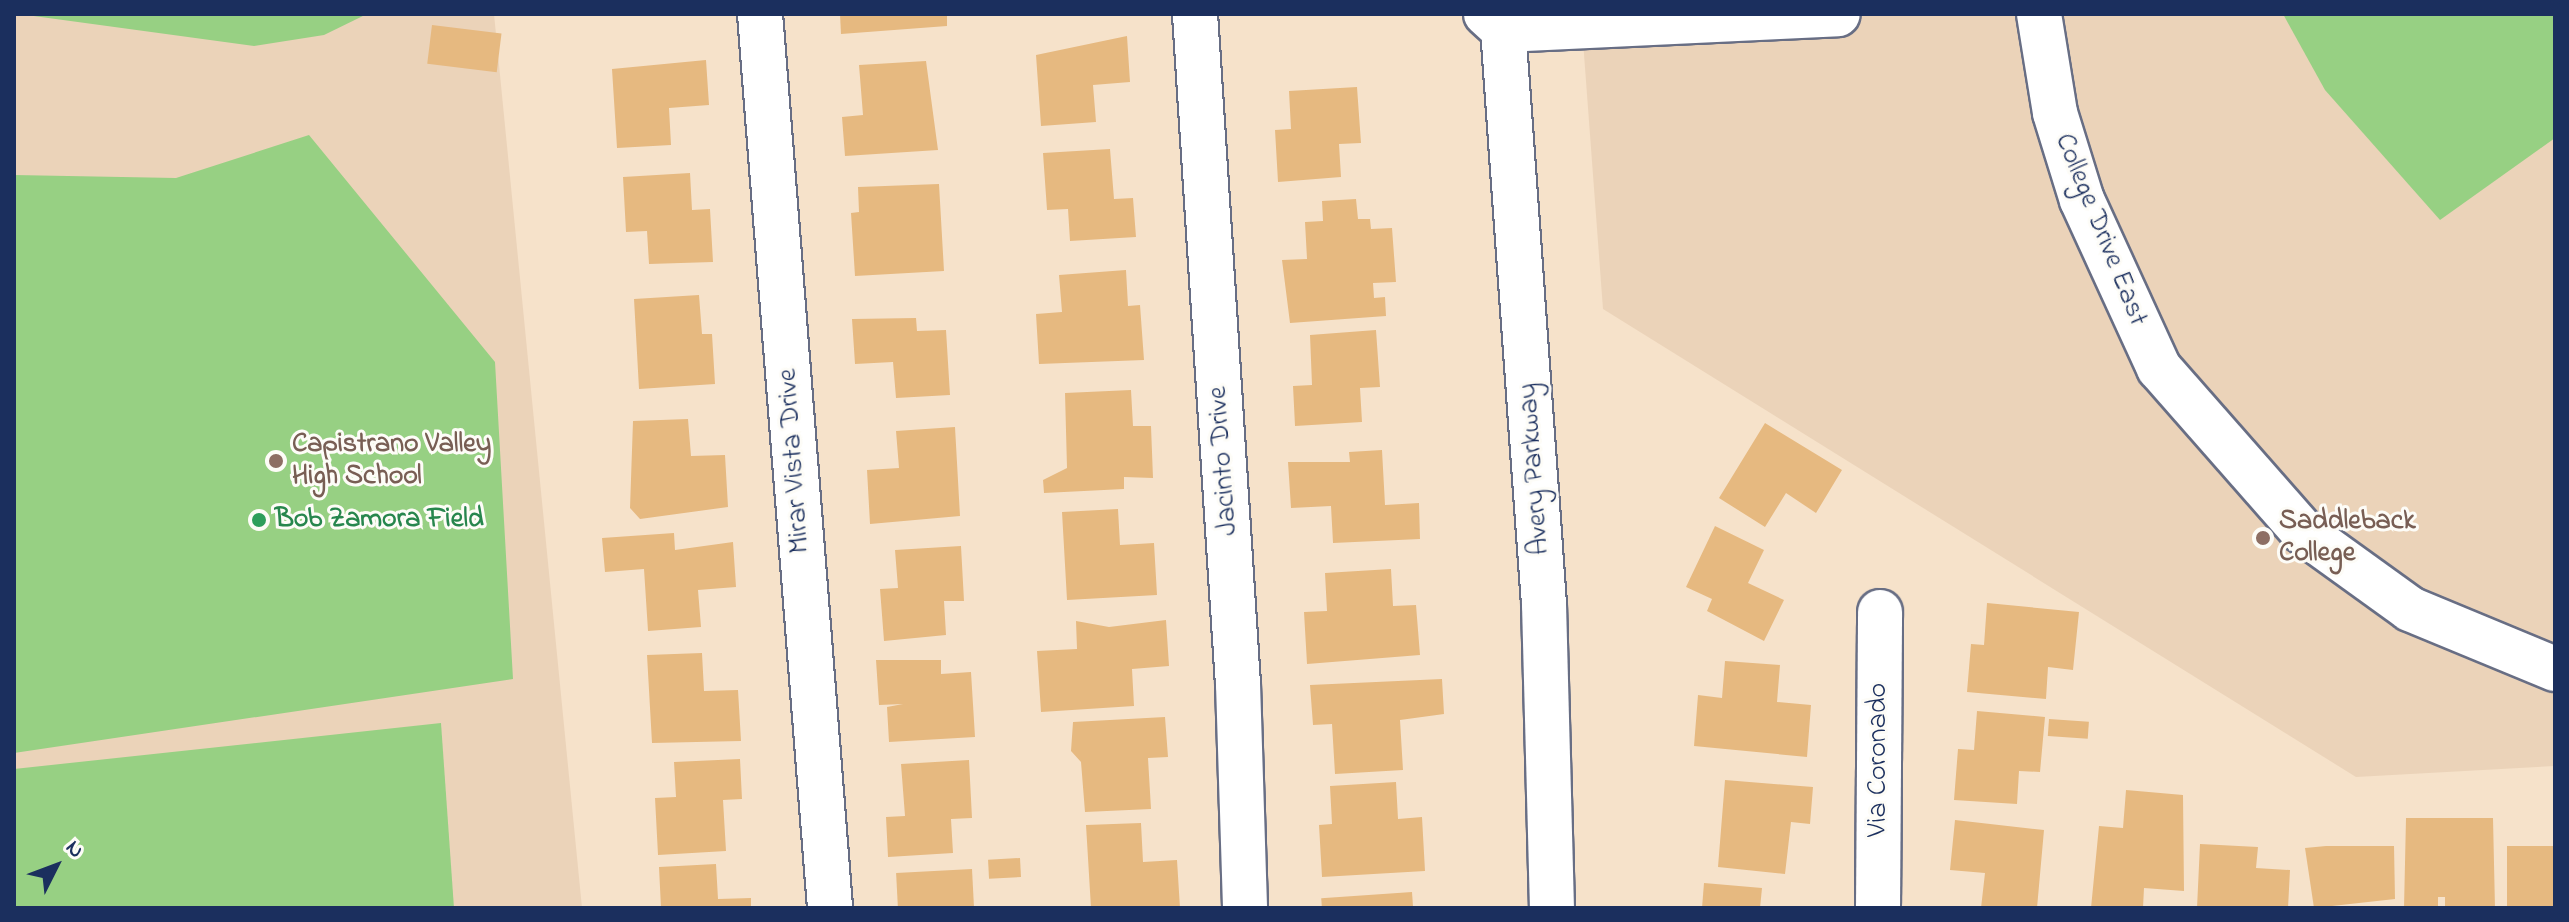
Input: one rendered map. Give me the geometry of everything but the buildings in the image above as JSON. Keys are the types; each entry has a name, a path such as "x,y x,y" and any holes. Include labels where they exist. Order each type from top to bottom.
{"street":[{"name":"Mirar Vista Drive","path":"760,14 830,908"},
{"name":"Avery Parkway","path":"1552,908 1544,604 1497,19 1838,14"},
{"name":"College Drive East","path":"2039,14 2055,113 2082,200 2159,368 2302,531 2410,609 2555,669"},
{"name":"Jacinto Drive","path":"1207,15 1238,684 1245,908"},
{"name":"Via Coronado","path":"1878,908 1880,612"}],"shaded area":[{"name":"Capistrano Valley High School","path":"14,14 494,14 582,908 14,908"},
{"name":"Saddleback College","path":"1581,14 2555,14 2555,766 2356,777 1603,309"}],"green space":[{"path":"19,14 367,14 324,35 254,46"},
{"path":"2283,14 2555,14 2555,138 2440,220 2325,90"},
{"name":"Bob Zamora Field","path":"309,135 495,362 513,679 14,753 14,175 176,178"},
{"path":"441,723 454,908 14,908 14,769"}],"place":[{"name":"Capistrano Valley High School","path":"276,461"},
{"name":"Bob Zamora Field","path":"259,520"},
{"name":"Saddleback College","path":"2263,538"}]}
